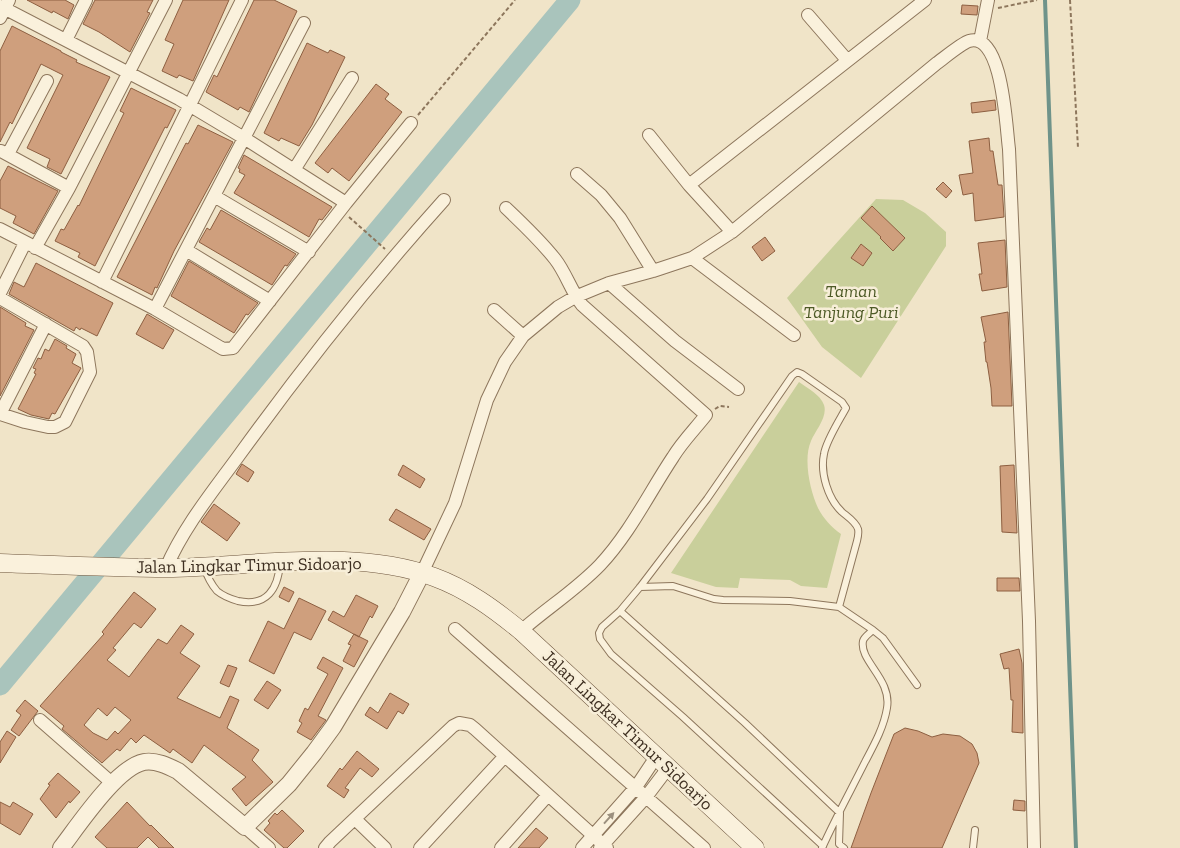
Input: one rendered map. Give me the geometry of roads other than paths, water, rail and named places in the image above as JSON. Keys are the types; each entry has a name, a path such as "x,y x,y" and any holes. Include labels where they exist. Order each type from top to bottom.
{"main road":[{"name":"Jalan Lingkar Timur Sidoarjo","path":"0,563 159,567 280,562 354,562 391,566 435,577 473,595 521,630 756,848"}],"street":[{"path":"66,40 86,0"},
{"path":"0,293 70,188 166,0"},
{"path":"102,282 242,0"},
{"path":"689,185 925,0"},
{"path":"980,41 988,0"},
{"path":"4,8 190,105 346,203"},
{"path":"808,15 847,60"},
{"path":"155,309 304,23"},
{"path":"246,826 289,784 333,727 402,612 455,503 487,400 505,362 522,336 558,307 576,297 609,283 692,258 732,232 937,63 969,41 980,41 989,49 999,75 1009,148 1029,621 1034,848"},
{"path":"294,170 352,78"},
{"path":"47,81 4,152 70,188"},
{"path":"0,229 155,309 223,349 233,348 411,123"},
{"path":"649,135 689,185 732,232"},
{"path":"577,174 601,195 620,218 653,271"},
{"path":"214,196 308,252"},
{"path":"159,567 175,548 189,525 256,431 322,346 444,200"},
{"path":"506,208 537,238 555,259 582,306 706,415 675,454 632,524 606,558 576,588 521,630"},
{"path":"186,250 270,301"},
{"path":"692,258 794,335"},
{"path":"609,283 675,341 738,389"},
{"path":"0,298 46,324 83,346 87,352 90,366 88,377 68,418 60,426 48,427 0,414 46,324"},
{"path":"494,310 522,336"},
{"path":"454,629 704,848"},
{"path":"40,720 112,783"},
{"path":"325,848 457,723 470,725 593,835 603,847 646,797 662,762"},
{"path":"420,848 504,757"},
{"path":"61,848 112,783 128,769 140,763 151,762 167,765 178,771 246,826 269,848"},
{"path":"582,848 662,762"},
{"path":"501,848 548,795"},
{"path":"355,819 385,848"}],"lane":[{"path":"839,607 857,541 858,530 855,524 841,511 828,491 823,455 846,408 842,402 797,372 792,376 707,499 640,587 620,611 602,627 599,633 600,639 611,654 683,717 823,847 880,731 887,708 885,685 864,651 863,640 873,630"},
{"path":"203,566 217,591 234,600 252,602 262,600 273,590 279,576 280,562"},
{"path":"640,587 673,586 723,600 790,601 839,607 873,630 888,644 917,685"},
{"path":"620,611 738,717 840,813 839,844 844,848"},
{"path":"973,848 975,830"}],"waterway":[{"path":"0,685 570,0"},
{"path":"1045,0 1076,848"}],"park label":[{"name":"Taman Tanjung Puri","path":"851,301"}]}
